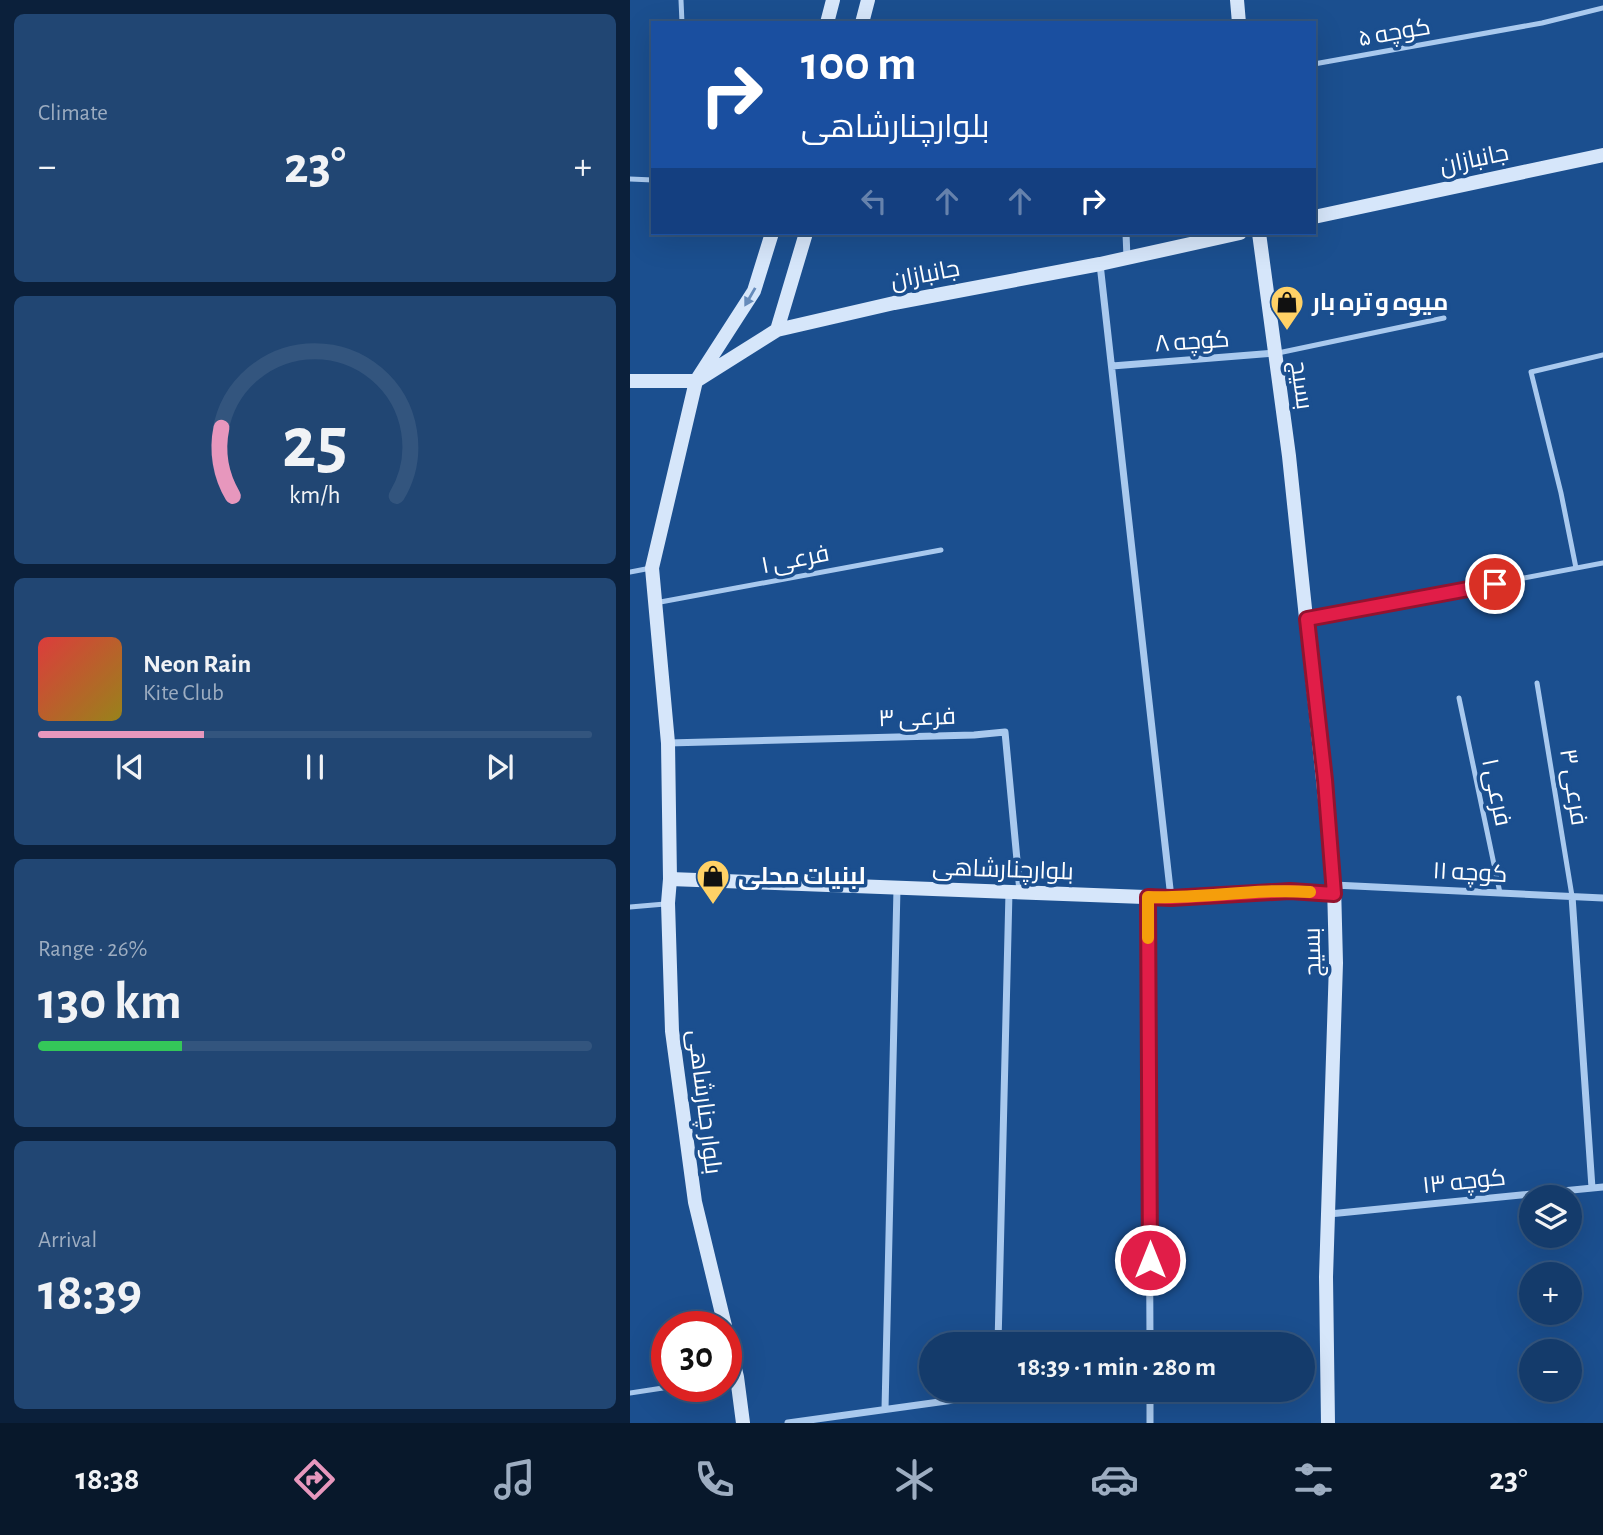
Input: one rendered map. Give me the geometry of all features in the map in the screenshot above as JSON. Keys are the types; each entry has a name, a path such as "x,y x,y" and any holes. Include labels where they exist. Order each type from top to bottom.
{"street":[{"path":"828,21 833,0"},
{"path":"863,21 868,0"},
{"path":"1237,0 1239,21"},
{"name":"جانبازان","path":"1316,217 1603,155"},
{"name":"بلوار چنارشاهی","path":"721,1311 695,1202 672,1031 668,903 668,743 652,568 696,381 754,292 771,235"},
{"path":"777,331 805,235"},
{"path":"1126,235 1127,258"},
{"name":"جانبازان","path":"696,381 777,331 894,303 1100,264 1231,235"},
{"name":"بسیج","path":"1259,235 1289,456 1334,890 1336,964 1326,1277 1328,1423"},
{"path":"1100,264 1171,898"},
{"name":"کوچه ۸","path":"1111,366 1275,353"},
{"path":"630,381 696,381"},
{"name":"فرعی ۳","path":"668,743 1005,732 1014,892"},
{"name":"بلوارچنارشاهی","path":"670,879 1171,898 1334,890"},
{"path":"885,1409 897,888"},
{"name":"کوچه ۱۱","path":"1334,890 1603,898"},
{"path":"998,1332 1014,892"},
{"path":"1572,896 1592,1188"},
{"path":"1148,897 1150,1332"},
{"name":"کوچه ۱۳","path":"1328,1214 1603,1187"},
{"path":"738,1402 743,1423"},
{"path":"788,1423 937,1402"},
{"path":"1150,1402 1150,1423"}],"lane":[{"path":"681,0 682,21"},
{"name":"کوچه ۵","path":"1316,64 1542,23 1603,8"},
{"path":"630,179 651,180"},
{"path":"1275,353 1444,318"},
{"path":"1576,568 1561,493 1531,372 1603,355"},
{"name":"فرعی ۱","path":"655,603 941,550"},
{"path":"1307,619 1603,563"},
{"path":"630,572 652,568"},
{"name":"فرعی ۳","path":"1537,683 1572,896"},
{"name":"فرعی ۱","path":"1459,698 1500,893"},
{"path":"630,907 668,903"},
{"path":"630,1393 651,1390"}],"slow traffic":[{"path":"1148,938 1148,897 1310,892"}],"place":[{"name":"میوه و تره بار","path":"1287,332"},
{"name":"لبنیات محلی","path":"713,906"}],"route":[{"path":"1150,1260 1148,897 1290,891 1334,894 1325,780 1307,619 1495,584"}]}
